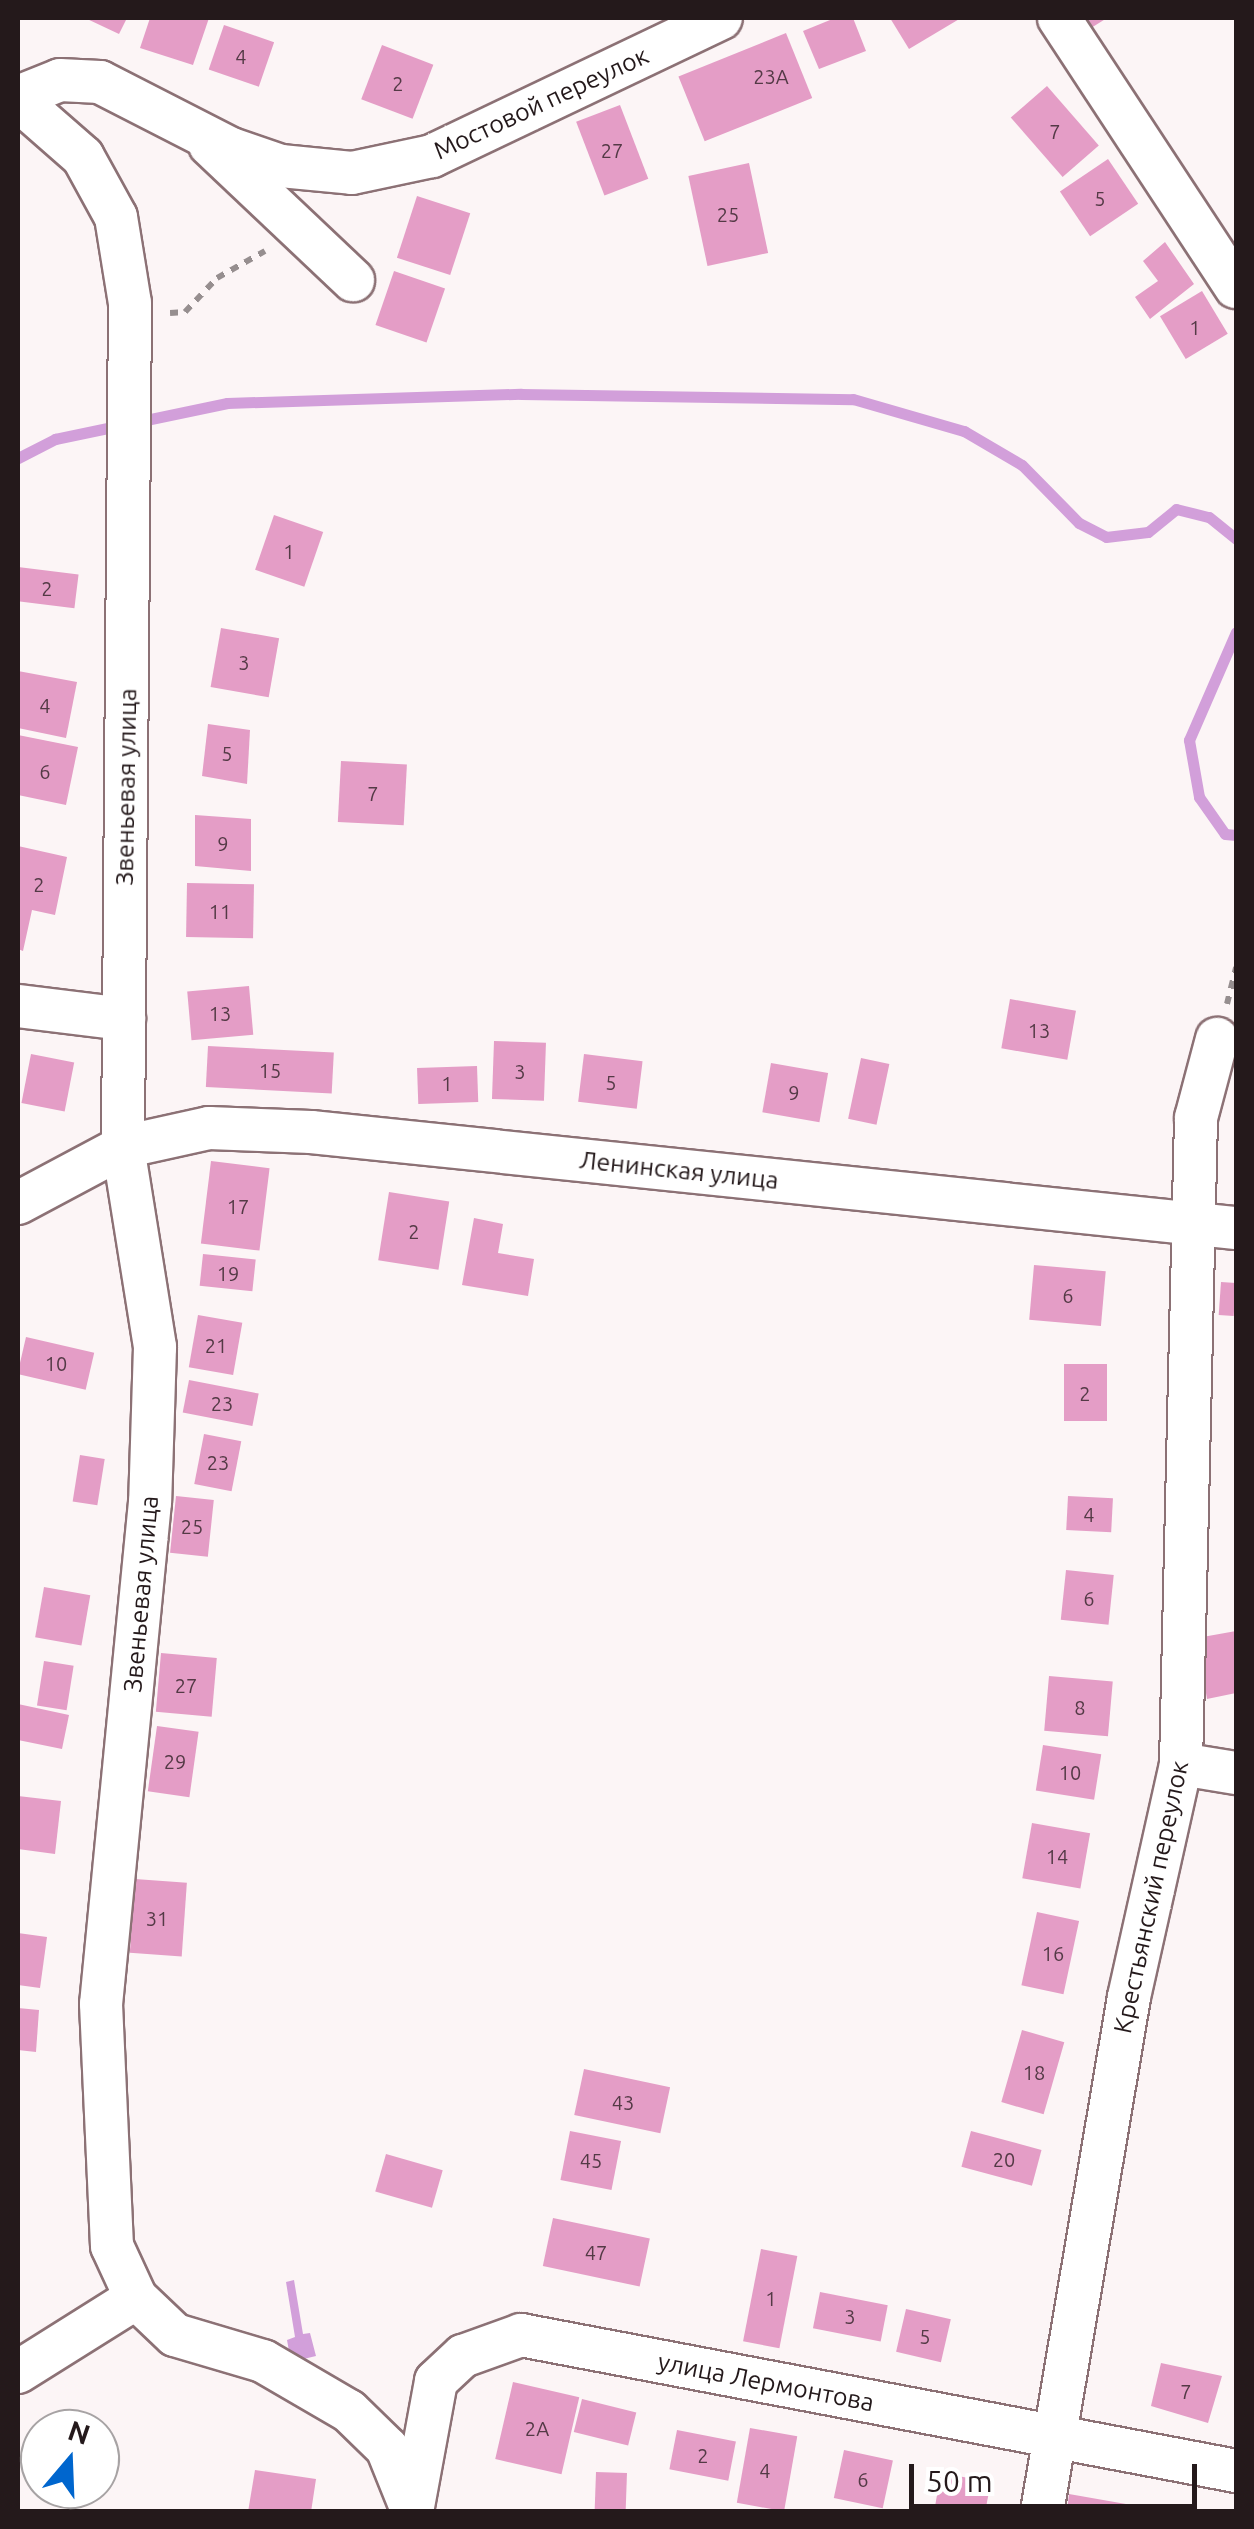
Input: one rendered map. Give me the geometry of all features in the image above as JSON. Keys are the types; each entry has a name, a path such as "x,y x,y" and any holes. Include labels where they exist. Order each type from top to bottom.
{"street":[{"name":"Мостовой переулок","path":"18,99 60,80 100,82 199,134 281,166 352,173 432,156 722,18"},
{"path":"1058,18 1236,288"},
{"name":"Звеньевая улица","path":"18,99 84,157 116,217 130,314 123,1147 155,1347 150,1502 101,2004 112,2246 136,2298 174,2335 262,2362 349,2411 387,2448 412,2511"},
{"path":"199,134 296,234 352,280"},
{"path":"18,1006 124,1018"},
{"name":"Крестьянский переулок","path":"1042,2512 1129,1997 1181,1764 1216,1226 1196,1118 1217,1039"},
{"name":"Ленинская улица","path":"18,1203 123,1147 209,1128 311,1132 1216,1226"},
{"path":"1181,1764 1236,1772"},
{"path":"18,2372 136,2298"},
{"name":"улица Лермонтова","path":"412,2511 436,2381 463,2356 521,2334 1236,2471"}],"path":[{"path":"130,314 185,312 216,278 296,234"}],"shaded area":[{"path":"294,2280 303,2334 310,2333 316,2356 291,2362 287,2340 295,2337 286,2282"}],"building":[{"path":"85,18 127,18 119,34"},
{"path":"150,18 209,18 193,65 140,48"},
{"path":"835,18 853,18 866,51 819,69 803,31"},
{"path":"890,18 961,18 909,49"},
{"path":"1072,18 1107,18 1083,33"},
{"path":"224,25 274,42 259,87 209,69"},
{"path":"786,33 812,98 705,141 678,76"},
{"path":"382,45 433,65 413,119 361,99"},
{"path":"1047,86 1099,146 1063,177 1011,117"},
{"path":"620,105 648,179 604,196 576,122"},
{"path":"1108,159 1138,204 1090,236 1060,191"},
{"path":"749,163 768,253 707,266 688,176"},
{"path":"417,196 470,213 450,275 397,258"},
{"path":"1165,242 1194,284 1150,319 1135,297 1158,281 1143,261"},
{"path":"394,271 445,289 427,342 375,325"},
{"path":"1202,291 1228,334 1186,359 1160,316"},
{"path":"274,515 323,532 304,587 255,570"},
{"path":"18,567 79,574 74,608 18,601"},
{"path":"221,628 279,638 269,697 211,687"},
{"path":"18,671 77,682 66,738 18,728"},
{"path":"208,724 250,730 247,784 202,776"},
{"path":"18,735 78,747 66,805 18,795"},
{"path":"341,761 407,764 404,825 338,822"},
{"path":"195,815 251,819 251,871 195,866"},
{"path":"18,846 67,857 55,915 32,910 23,951 18,949"},
{"path":"187,883 254,884 253,938 186,937"},
{"path":"249,986 253,1035 192,1040 187,991"},
{"path":"1010,999 1076,1011 1067,1060 1001,1048"},
{"path":"494,1041 546,1043 544,1101 492,1099"},
{"path":"208,1046 334,1053 332,1094 206,1087"},
{"path":"31,1054 74,1062 65,1111 21,1103"},
{"path":"584,1054 643,1061 637,1109 578,1102"},
{"path":"861,1058 889,1064 876,1125 848,1119"},
{"path":"771,1063 828,1073 819,1122 762,1112"},
{"path":"477,1066 478,1102 418,1104 417,1068"},
{"path":"211,1161 270,1168 259,1251 201,1243"},
{"path":"389,1192 449,1202 438,1270 378,1260"},
{"path":"474,1218 503,1224 498,1253 534,1259 528,1296 462,1285"},
{"path":"203,1254 256,1260 252,1291 200,1286"},
{"path":"1034,1265 1106,1271 1101,1326 1029,1320"},
{"path":"1221,1282 1236,1283 1234,1316 1219,1315"},
{"path":"198,1315 242,1323 233,1375 189,1367"},
{"path":"26,1337 94,1353 86,1390 18,1374"},
{"path":"1064,1364 1107,1364 1107,1421 1064,1421"},
{"path":"189,1380 259,1394 252,1426 183,1412"},
{"path":"204,1434 241,1441 232,1491 194,1484"},
{"path":"80,1455 105,1459 97,1505 73,1501"},
{"path":"176,1496 214,1500 208,1557 170,1553"},
{"path":"1068,1496 1113,1498 1111,1532 1066,1530"},
{"path":"1066,1570 1114,1575 1109,1625 1061,1620"},
{"path":"44,1587 90,1595 81,1645 35,1637"},
{"path":"1236,1631 1236,1693 1207,1699 1197,1638"},
{"path":"161,1653 217,1658 212,1717 156,1712"},
{"path":"44,1661 74,1666 67,1710 37,1705"},
{"path":"1049,1676 1113,1682 1108,1736 1044,1731"},
{"path":"18,1704 69,1715 62,1749 18,1740"},
{"path":"157,1726 199,1732 189,1797 148,1791"},
{"path":"1043,1745 1101,1754 1094,1800 1036,1790"},
{"path":"18,1796 61,1801 55,1854 18,1849"},
{"path":"1032,1823 1090,1833 1080,1888 1022,1878"},
{"path":"135,1879 187,1883 182,1956 130,1953"},
{"path":"1037,1912 1079,1921 1063,1994 1021,1985"},
{"path":"18,1933 47,1937 40,1988 18,1985"},
{"path":"18,2008 39,2010 36,2052 18,2050"},
{"path":"1022,2030 1064,2042 1044,2114 1001,2102"},
{"path":"584,2069 670,2087 660,2133 574,2115"},
{"path":"570,2131 621,2141 612,2190 560,2180"},
{"path":"971,2131 1042,2150 1032,2186 961,2167"},
{"path":"386,2154 443,2170 432,2208 375,2191"},
{"path":"553,2218 650,2239 640,2287 543,2266"},
{"path":"761,2249 797,2256 779,2348 743,2341"},
{"path":"820,2292 888,2305 881,2341 813,2328"},
{"path":"906,2309 951,2319 941,2362 896,2352"},
{"path":"1161,2363 1222,2376 1208,2423 1151,2406"},
{"path":"513,2382 579,2397 561,2474 495,2459"},
{"path":"582,2399 636,2413 628,2446 574,2432"},
{"path":"750,2428 797,2436 784,2511 737,2503"},
{"path":"677,2430 736,2441 728,2481 669,2469"},
{"path":"844,2450 893,2460 883,2508 834,2498"},
{"path":"255,2470 316,2479 311,2512 248,2512"},
{"path":"596,2472 627,2473 626,2512 595,2512"},
{"path":"941,2473 991,2482 985,2512 934,2512"},
{"path":"1069,2494 1143,2507 1142,2512 1067,2512"}],"waterway":[{"path":"18,458 55,439 227,403 521,394 853,399 964,431 1022,465 1079,523 1106,537 1148,532 1176,509 1209,517 1236,539"},
{"path":"1236,632 1189,740 1199,797 1225,834 1236,835"}]}
